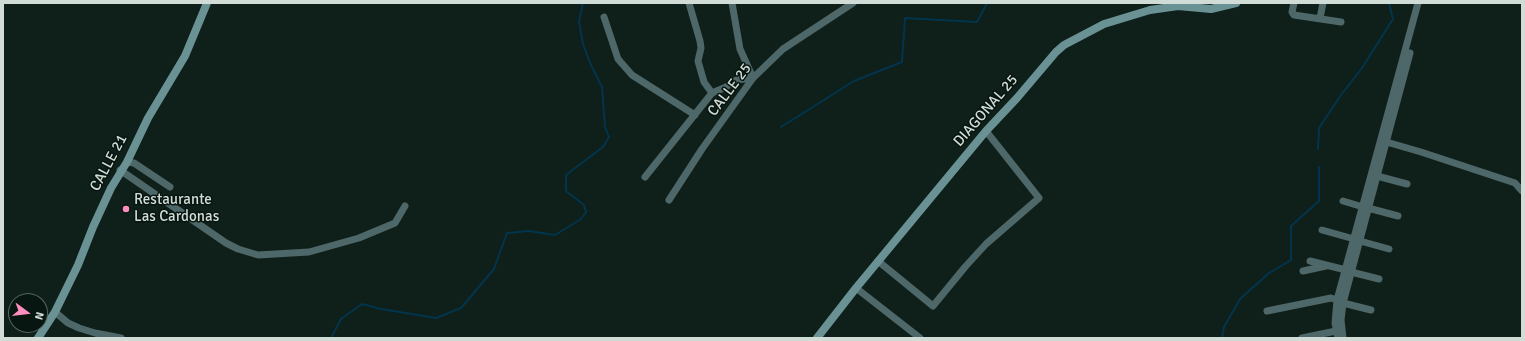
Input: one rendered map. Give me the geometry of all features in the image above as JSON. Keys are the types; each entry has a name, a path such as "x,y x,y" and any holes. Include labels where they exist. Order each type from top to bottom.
{"street":[{"name":"CALLE 21","path":"38,338 55,312 78,265 98,216 120,170 127,162 148,118 185,56 207,3"},
{"path":"689,3 700,41 698,61 704,82 712,93"},
{"path":"645,177 712,93 726,87 736,80 753,78 740,50 732,3"},
{"name":"CALLE 25","path":"669,200 702,149 753,78 783,49 853,3"},
{"name":"DIAGONAL 25","path":"818,338 856,288 986,131 1017,98 1056,52 1064,45 1104,24 1150,10 1178,6 1211,9 1236,3"},
{"path":"1294,3 1292,12 1294,15 1342,22"},
{"path":"1320,18 1323,3"},
{"path":"1302,338 1337,334 1335,313 1340,301 1366,208 1418,3"},
{"path":"1366,208 1377,176 1383,142 1423,3"},
{"path":"604,17 618,59 632,76 695,115"},
{"path":"878,261 933,306 964,267 986,244 1039,198 986,131"},
{"path":"1383,142 1421,152 1515,183 1522,191"},
{"path":"127,162 134,163 170,187"},
{"path":"120,170 226,243 238,250 258,255 309,252 359,238 395,223 405,206"},
{"path":"1377,176 1407,184"},
{"path":"1343,201 1398,216"},
{"path":"1322,230 1389,249"},
{"path":"1310,261 1379,280"},
{"path":"1303,271 1328,266"},
{"path":"856,288 920,338"},
{"path":"1267,310 1331,298 1371,310"},
{"path":"1340,301 1343,338"},
{"path":"55,312 79,328 121,338"}],"waterway":[{"path":"331,338 341,319 362,304 381,309 436,318 461,308 494,269 507,233 529,231 555,235 581,219 586,212 584,205 566,191 566,175 603,147 609,137 605,127 602,87 583,44 579,21 583,3"},
{"path":"781,127 854,81 902,62 905,18 977,22 987,3"},
{"path":"1318,149 1319,128 1341,95 1362,68 1393,19 1389,3"},
{"path":"1222,338 1224,327 1240,299 1269,273 1291,260 1291,226 1319,201 1319,167"}],"place":[{"name":"Restaurante Las Cardonas","path":"126,209"}]}
